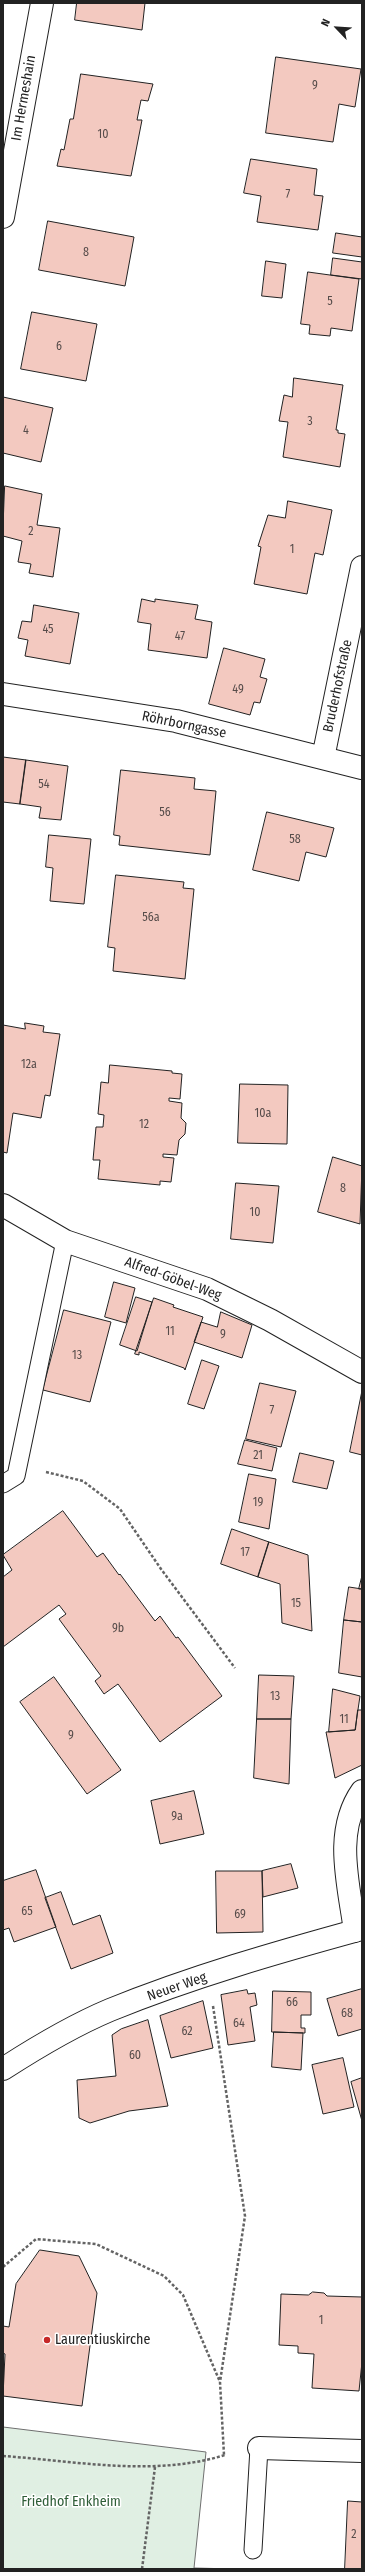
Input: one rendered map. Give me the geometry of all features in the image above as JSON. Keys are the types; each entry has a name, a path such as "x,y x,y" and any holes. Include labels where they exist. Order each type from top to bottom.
{"street":[{"name":"Im Hermeshain","path":"3,217 42,3"},
{"name":"Bruderhofstraße","path":"323,758 362,567"},
{"name":"Röhrborngasse","path":"3,694 176,721 362,768"},
{"name":"Alfred-Göbel-Weg","path":"3,1205 65,1241 207,1289 270,1320 362,1372"},
{"path":"359,1930 344,1849 345,1832 350,1815 362,1791"},
{"name":"Neuer Weg","path":"3,2069 45,2043 109,2011 209,1976 359,1930"},
{"path":"258,2448 362,2451"}],"lane":[{"path":"10,1480 65,1241"},
{"path":"253,2550 258,2448"}],"path":[{"path":"10,1480 41,1471 68,1475 83,1481 120,1509 161,1569 235,1668"},
{"path":"209,1976 245,2216 220,2382 224,2455"},
{"path":"3,2267 36,2239 96,2244 164,2276 183,2295 220,2382"},
{"path":"3,2456 155,2467 205,2462 224,2455 258,2448"},
{"path":"142,2569 155,2467"}],"green space":[{"name":"Friedhof Enkheim","path":"3,2427 206,2452 194,2568 234,2569 3,2569"}],"building":[{"path":"77,3 145,3 142,30 75,20"},
{"path":"276,57 361,69 355,107 339,104 333,142 266,133"},
{"path":"81,74 153,84 148,101 141,100 137,120 142,120 131,176 57,166 61,149 64,150 70,119 73,119"},
{"path":"251,159 317,169 314,195 323,196 318,230 257,222 261,196 244,193"},
{"path":"48,221 134,237 125,286 39,270"},
{"path":"336,233 362,237 362,257 333,253"},
{"path":"333,258 362,262 362,279 331,275"},
{"path":"266,261 286,264 282,298 262,296"},
{"path":"308,272 359,279 352,331 331,328 330,336 309,334 310,325 301,324"},
{"path":"32,312 97,324 86,381 21,369"},
{"path":"294,378 343,385 336,430 338,430 338,433 345,434 340,467 283,457 288,422 279,421 284,395 292,397"},
{"path":"3,397 53,408 41,462 3,453"},
{"path":"5,486 42,494 37,525 60,528 53,577 29,573 31,564 18,562 22,541 3,536"},
{"path":"288,501 332,510 323,555 315,553 307,594 254,584 261,547 258,546 268,515 285,518"},
{"path":"142,599 155,602 155,599 198,605 195,619 212,622 207,658 148,650 151,624 138,622"},
{"path":"34,605 79,613 70,664 25,656 28,640 18,638 22,621 31,622"},
{"path":"224,648 265,659 260,677 267,679 260,703 254,702 250,715 209,704"},
{"path":"3,757 26,760 20,804 3,802"},
{"path":"26,760 68,766 61,820 39,818 41,807 20,804"},
{"path":"121,770 195,778 194,789 216,791 210,855 119,845 120,836 114,835"},
{"path":"267,812 334,828 326,857 306,852 299,881 253,870"},
{"path":"49,835 91,839 84,904 50,901 53,868 46,867"},
{"path":"116,875 184,882 183,888 194,889 185,979 113,971 115,948 108,947"},
{"path":"25,1023 44,1026 43,1032 60,1034 50,1096 45,1095 41,1118 13,1113 7,1153 3,1152 3,1025 25,1029"},
{"path":"110,1065 172,1071 172,1073 182,1074 180,1099 169,1098 169,1101 182,1103 181,1118 186,1123 185,1134 179,1140 177,1155 163,1154 163,1157 174,1158 171,1182 160,1181 160,1185 98,1179 100,1160 93,1160 96,1127 103,1127 104,1115 98,1114 101,1082 108,1083"},
{"path":"240,1084 288,1085 287,1144 238,1143"},
{"path":"333,1157 362,1166 360,1224 318,1212"},
{"path":"236,1183 279,1186 273,1243 231,1239"},
{"path":"114,1282 135,1288 126,1323 105,1317"},
{"path":"136,1297 152,1302 137,1351 120,1345"},
{"path":"154,1298 174,1305 173,1307 203,1317 185,1370 184,1368 139,1352 139,1355 135,1354"},
{"path":"64,1310 111,1322 90,1402 43,1390"},
{"path":"221,1312 252,1325 242,1358 194,1342 201,1322 217,1327"},
{"path":"202,1360 219,1366 204,1409 188,1404"},
{"path":"260,1383 296,1391 281,1447 246,1439"},
{"path":"362,1391 362,1455 350,1452"},
{"path":"245,1440 277,1448 272,1471 238,1464"},
{"path":"300,1453 334,1461 327,1489 293,1482"},
{"path":"249,1474 276,1479 269,1529 239,1522"},
{"path":"63,1511 97,1557 103,1553 155,1621 160,1616 176,1638 178,1637 222,1696 160,1742 118,1684 104,1694 95,1681 101,1676 59,1619 66,1614 59,1605 3,1647 3,1577 12,1570 3,1555"},
{"path":"232,1529 269,1542 258,1577 221,1564"},
{"path":"269,1542 308,1555 312,1631 282,1623 280,1584 258,1577"},
{"path":"362,1576 362,1589 359,1589"},
{"path":"349,1587 362,1589 362,1622 344,1620"},
{"path":"344,1620 362,1622 362,1677 339,1673"},
{"path":"259,1675 294,1676 291,1719 257,1719"},
{"path":"54,1677 121,1770 87,1794 20,1702"},
{"path":"333,1689 360,1696 355,1730 329,1732"},
{"path":"358,1710 362,1710 362,1765 335,1778 326,1732 355,1730"},
{"path":"257,1719 291,1719 289,1784 254,1778"},
{"path":"194,1791 204,1834 160,1844 151,1801"},
{"path":"291,1864 298,1888 263,1897 262,1871"},
{"path":"36,1870 56,1927 14,1942 9,1928 3,1930 3,1881"},
{"path":"216,1871 262,1871 263,1932 217,1933"},
{"path":"61,1892 73,1925 100,1915 113,1953 71,1969 45,1898"},
{"path":"362,1989 362,2029 338,2036 327,1999"},
{"path":"247,1990 248,1994 255,1993 257,2005 250,2007 255,2041 228,2045 221,1995"},
{"path":"273,1991 311,1992 311,2015 301,2015 301,2028 305,2028 305,2033 272,2032"},
{"path":"203,2001 213,2048 171,2058 160,2016"},
{"path":"148,2020 168,2106 129,2111 90,2123 79,2118 77,2080 116,2076 112,2035 121,2029"},
{"path":"274,2032 303,2033 301,2070 272,2067"},
{"path":"343,2058 354,2107 323,2114 312,2065"},
{"path":"362,2078 362,2121 351,2082"},
{"name":"Laurentiuskirche","path":"40,2250 79,2256 97,2293 82,2406 3,2396 5,2354 3,2353 3,2326 9,2327 16,2284"},
{"path":"313,2292 324,2293 327,2296 362,2297 362,2362 359,2391 312,2388 314,2354 298,2353 298,2346 279,2345 281,2294 308,2295"},
{"path":"348,2501 362,2502 362,2569 345,2569"}],"place":[{"name":"Laurentiuskirche","path":"47,2340"}]}
